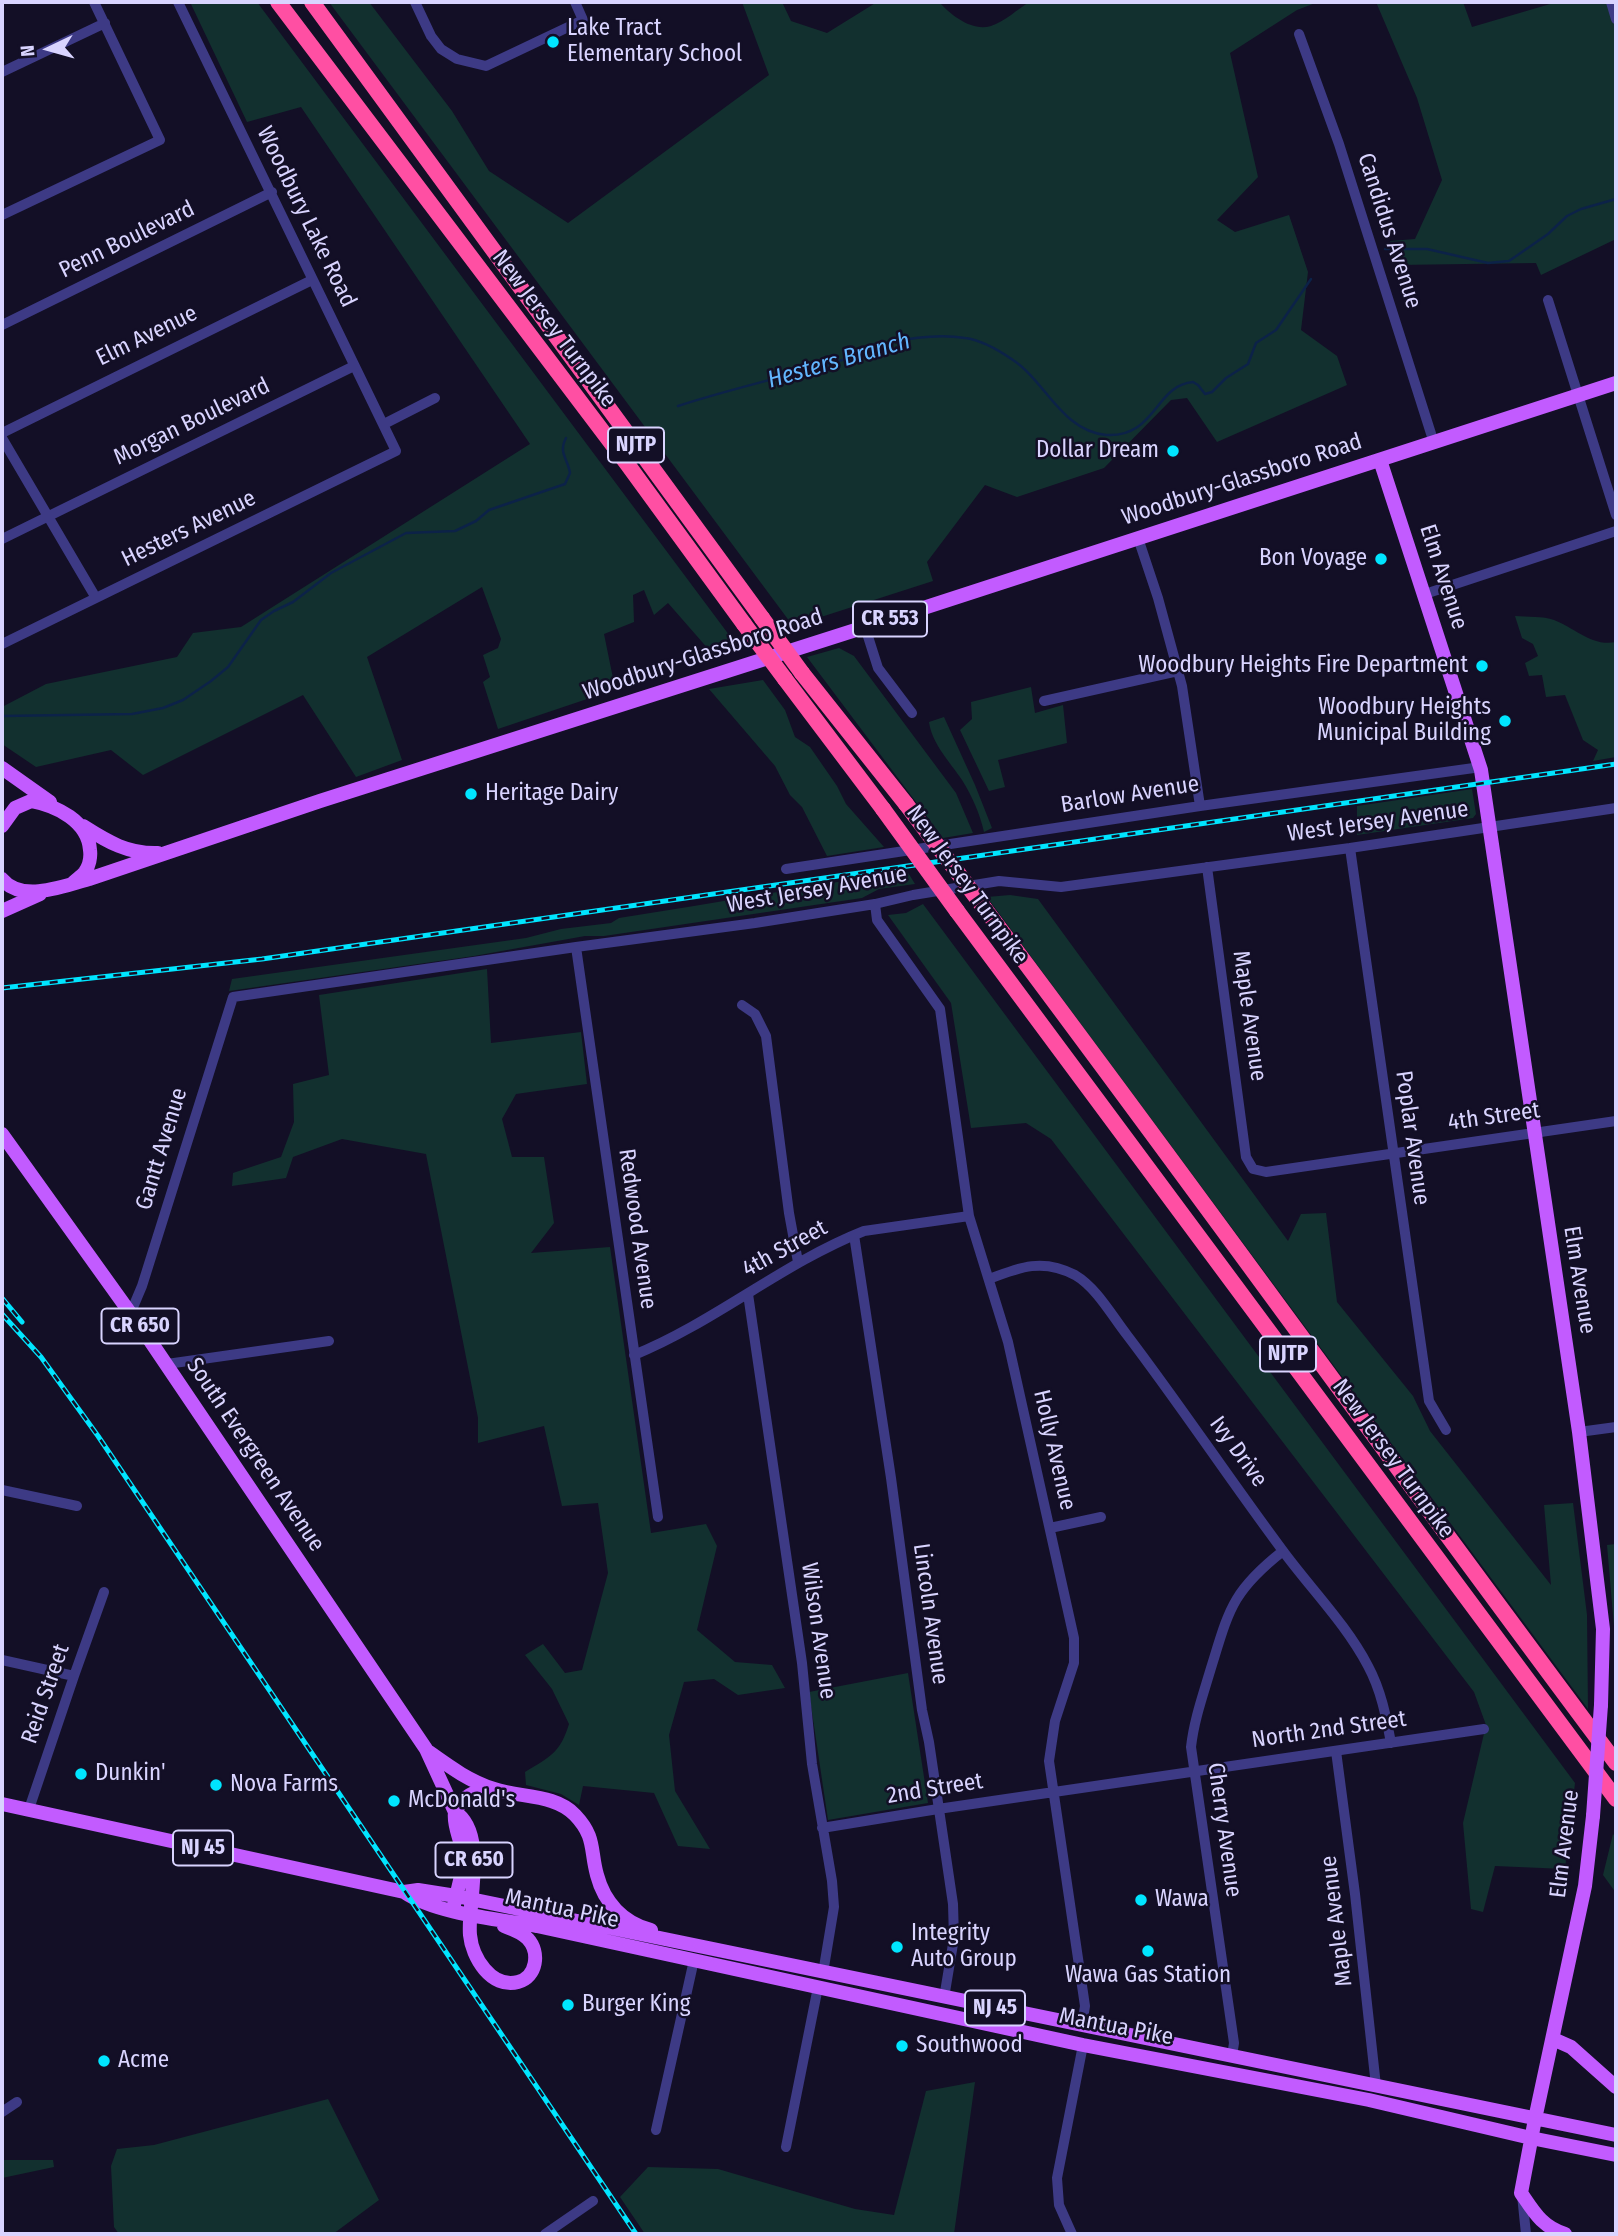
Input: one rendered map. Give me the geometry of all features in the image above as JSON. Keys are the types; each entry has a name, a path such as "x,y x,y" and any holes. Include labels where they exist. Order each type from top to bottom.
{"highway":[{"name":"New Jersey Turnpike","path":"278,2 628,465 1616,1799"},
{"name":"New Jersey Turnpike","path":"312,2 802,673 906,804 1137,1111 1462,1557 1616,1763"}],"main road":[{"name":"Woodbury-Glassboro Road","path":"51,889 142,862 163,852 1616,383"},
{"name":"Elm Avenue","path":"1380,460 1481,767 1579,1432 1603,1629 1601,1705 1585,1886 1535,2119 1538,2139 1521,2193"},
{"name":"CR 553","path":"2,768 68,816"},
{"path":"2,825 15,808 24,803 38,802 68,816 86,833 91,853 85,872 72,884"},
{"name":"Woodbury-Glassboro Road","path":"68,816 113,845 127,850 163,852"},
{"path":"2,879 19,890 51,889"},
{"path":"2,911 51,889"},
{"name":"South Evergreen Avenue","path":"2,1133 167,1364 426,1749 454,1812 463,1859 454,1903"},
{"path":"426,1749 457,1773 496,1790 552,1801 575,1815 588,1831 594,1847 597,1876 605,1896 624,1919 647,1929 723,1945 742,1956"},
{"path":"454,1812 472,1792 496,1790"},
{"name":"Mantua Pike","path":"2,1804 404,1892 418,1890 475,1910 694,1960 944,1998 1616,2135"},
{"name":"South Evergreen Avenue","path":"454,1812 461,1816 472,1846 475,1875 472,1947 482,1968 493,1976 505,1982 517,1983 525,1979 536,1962 532,1945 520,1933 475,1910"},
{"name":"Mantua Pike","path":"475,1910 742,1956 820,1980 1083,2045 1355,2098 1616,2155"},
{"path":"1553,2039 1571,2047 1616,2087"},
{"path":"1538,2139 1561,2152 1616,2163"},
{"path":"1521,2193 1540,2222 1550,2230 1565,2234"}],"street":[{"path":"2,215 160,140 94,2"},
{"name":"Woodbury Lake Road","path":"178,2 396,451"},
{"path":"415,2 431,36 441,49 457,59 486,66 583,20 575,2"},
{"path":"1611,2 1616,19"},
{"path":"2,72 104,23"},
{"name":"Candidus Avenue","path":"1299,34 1346,167 1434,443"},
{"name":"Penn Boulevard","path":"2,325 272,192"},
{"name":"Elm Avenue","path":"2,433 312,280"},
{"path":"1548,300 1616,514"},
{"name":"Morgan Boulevard","path":"2,539 354,366"},
{"path":"384,424 435,398"},
{"path":"2,438 96,598"},
{"name":"Hesters Avenue","path":"2,644 396,451"},
{"path":"1425,594 1616,531"},
{"path":"1138,538 1178,671 1200,806"},
{"path":"865,627 878,668 912,713"},
{"path":"1044,701 1178,671"},
{"name":"Barlow Avenue","path":"786,869 1200,806 1481,767"},
{"name":"West Jersey Avenue","path":"233,997 755,923 999,881 1061,887 1350,848 1616,808"},
{"name":"Poplar Avenue","path":"1350,848 1429,1401 1446,1430"},
{"name":"Maple Avenue","path":"1207,867 1246,1157 1253,1169"},
{"name":"Holly Avenue","path":"875,904 877,920 940,1009 970,1216 1008,1342 1074,1638 1074,1663 1050,1739 1049,1761 1085,2006 1082,2025"},
{"name":"Redwood Avenue","path":"576,947 658,1517"},
{"name":"Gantt Avenue","path":"131,1312 142,1286 233,997"},
{"path":"742,1005 755,1014 766,1036 798,1262"},
{"name":"4th Street","path":"1253,1169 1266,1172 1616,1121"},
{"name":"4th Street","path":"634,1355 657,1346 798,1262 864,1231 970,1216"},
{"name":"Lincoln Avenue","path":"855,1235 953,1904 954,1938 944,1998"},
{"name":"Ivy Drive","path":"989,1279 1029,1265 1046,1266 1064,1270 1091,1289 1159,1378 1283,1551 1356,1644 1370,1669 1385,1709 1391,1742"},
{"name":"Wilson Avenue","path":"748,1294 834,1907 786,2147"},
{"path":"167,1364 329,1341"},
{"path":"1579,1432 1616,1427"},
{"path":"2,1490 77,1506"},
{"path":"1050,1528 1101,1517"},
{"name":"Cherry Avenue","path":"1232,2056 1234,2043 1191,1747 1194,1722 1226,1617 1252,1577 1283,1551"},
{"name":"Reid Street","path":"29,1809 104,1592"},
{"path":"2,1660 74,1676"},
{"name":"North 2nd Street","path":"1054,1793 1484,1729"},
{"name":"Maple Avenue","path":"1336,1751 1376,2085"},
{"name":"2nd Street","path":"822,1828 938,1808 1054,1793"},
{"path":"656,2130 694,1960"},
{"path":"1072,2234 1059,2206 1057,2178 1083,2045"},
{"path":"2,2112 16,2102"},
{"path":"1521,2193 1526,2234"},
{"path":"545,2234 593,2201"}],"green space":[{"path":"190,2 257,2 741,651 710,651 668,603 654,615 644,590 633,595 634,622 604,634 614,683 596,696 498,729 483,682 490,677 483,655 498,648 501,639 482,587 367,657 402,760 356,777 303,695 143,775 111,750 36,767 2,744 2,707 46,684 177,657 193,633 241,627 530,444 301,107 247,122"},
{"path":"329,2 369,2 452,111 489,171 568,223 769,75 742,2 782,2 791,21 827,33 877,2 939,2 962,21 984,27 1001,22 1029,2 1318,2 1297,10 1230,53 1258,177 1217,220 1235,232 1289,215 1308,272 1301,330 1337,356 1347,385 1217,442 1187,398 1171,400 1104,468 1017,497 985,485 927,562 933,581 793,626"},
{"path":"1376,2 1463,2 1472,27 1557,2 1616,2 1616,239 1541,275 1536,263 1397,265 1390,241 1415,239 1442,180 1417,98"},
{"path":"1515,616 1550,619 1599,642 1616,642 1616,757 1593,761 1598,750 1583,740 1565,695 1546,697 1542,675 1529,676 1525,663 1538,656 1533,644 1522,638"},
{"path":"839,648 854,656 956,793 973,833 943,838 807,657"},
{"path":"763,680 785,710 795,737 810,747 846,804 884,847 827,856 802,807 790,795 775,766 709,689"},
{"path":"1031,687 1035,713 1063,705 1067,743 998,760 1005,787 989,791 960,730 972,719 971,702"},
{"path":"944,717 992,828 984,832 969,792 931,730 929,722"},
{"path":"1472,789 1476,814 1473,818 1357,835 1357,806"},
{"path":"907,871 915,884 879,889 862,898 604,936 585,936 474,956 229,991 232,979 526,938 561,929 611,923 619,918"},
{"path":"1010,895 1038,899 1288,1241 1301,1214 1326,1213 1337,1302 1413,1396 1430,1431 1551,1585 1544,1505 1573,1503 1587,1615 1588,1709 987,897"},
{"path":"923,904 1575,1783 1565,1869 1495,1866 1483,1912 1471,1909 1463,1823 1486,1725 1474,1692 1051,1139 1026,1123 971,1128 951,1003 888,915 906,913"},
{"path":"487,969 491,1043 581,1032 587,1084 516,1094 502,1119 512,1157 544,1157 554,1223 531,1253 610,1247 651,1533 706,1524 717,1546 697,1630 735,1662 772,1665 785,1688 738,1695 714,1679 684,1682 669,1735 675,1791 710,1849 678,1846 654,1793 583,1786 579,1805 561,1794 526,1785 525,1772 558,1748 569,1724 552,1689 525,1655 543,1644 565,1673 582,1670 608,1573 598,1503 562,1506 544,1426 478,1443 478,1418 426,1154 342,1139 293,1157 286,1178 232,1186 233,1173 281,1157 294,1122 293,1084 329,1075 319,995"},
{"path":"1616,1544 1616,1650 1607,1545"},
{"path":"908,1673 928,1803 828,1820 809,1692"},
{"path":"1613,1834 1616,1838 1616,1893 1603,1875"},
{"path":"975,2082 954,2234 645,2234 620,2197 648,2167 718,2169 855,2209 894,2215 926,2091"},
{"path":"328,2099 379,2200 333,2234 119,2234 114,2227 111,2166 117,2149 154,2145"},
{"path":"2,2160 53,2160 54,2167 2,2178"}],"waterway":[{"name":"Hesters Branch","path":"1385,249 1427,249 1488,263 1509,261 1548,234 1567,216 1616,199"},
{"name":"Hesters Branch","path":"678,406 840,361 882,345 942,336 971,339 997,350 1025,369 1078,425 1091,432 1123,434 1145,420 1170,392 1180,385 1193,382 1205,394 1212,392 1226,378 1248,364 1256,343 1276,330 1311,279"},
{"name":"Hesters Branch","path":"2,716 132,714 163,708 183,700 228,667 261,620 293,602 331,573 406,533 455,531 476,521 489,510 565,484 570,473 563,452 566,438"}],"railway":[{"path":"2,988 262,959 1616,764"},
{"path":"2,1298 22,1322"},
{"path":"2,1314 41,1357 98,1436 636,2234"}],"place":[{"name":"Lake Tract Elementary School","path":"553,42"},
{"name":"Dollar Dream","path":"1173,451"},
{"name":"Bon Voyage","path":"1381,559"},
{"name":"Woodbury Heights Fire Department","path":"1482,666"},
{"name":"Woodbury Heights Municipal Building","path":"1505,721"},
{"name":"Heritage Dairy","path":"471,794"},
{"name":"Dunkin'","path":"81,1774"},
{"name":"Nova Farms","path":"216,1785"},
{"name":"McDonald's","path":"394,1801"},
{"name":"Wawa","path":"1141,1900"},
{"name":"Integrity Auto Group","path":"897,1947"},
{"name":"Wawa Gas Station","path":"1148,1951"},
{"name":"Burger King","path":"568,2005"},
{"name":"Southwood","path":"902,2046"},
{"name":"Acme","path":"104,2061"}]}
